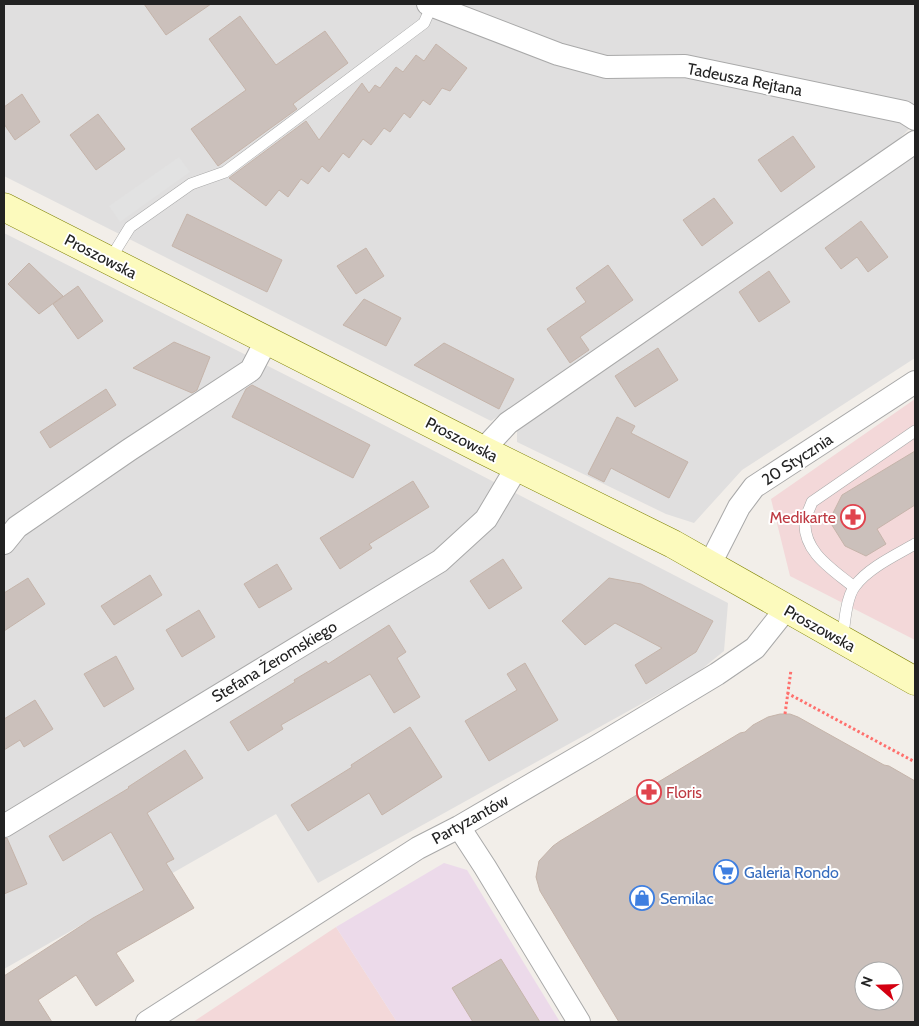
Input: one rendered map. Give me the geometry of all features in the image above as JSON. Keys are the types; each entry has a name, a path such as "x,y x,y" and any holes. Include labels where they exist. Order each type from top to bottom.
{"main road":[{"name":"Proszowska","path":"4,207 266,341 673,544 915,681"}],"street":[{"name":"Tadeusza Rejtana","path":"431,4 558,54 606,67 685,66 904,112 915,119"},
{"path":"483,450 508,423 915,142"},
{"path":"4,543 17,527 129,450 251,370 266,341"},
{"name":"20 Stycznia","path":"710,564 739,506 754,487 915,382"},
{"name":"Stefana Żeromskiego","path":"4,826 440,561 486,519 517,467"},
{"name":"Partyzantów","path":"147,1022 418,848 459,827 717,674 755,648 786,609"},
{"path":"459,827 579,1022"}],"lane":[{"path":"109,260 130,227 191,184 225,172 424,23 431,4"},
{"path":"854,587 818,557 808,543 805,520 812,502 915,431"},
{"path":"843,640 845,614 854,587 874,569 915,544"}],"path":[{"path":"785,714 790,670"},
{"path":"787,693 915,762"}],"shaded area":[{"path":"4,4 915,4 915,123 884,154 491,421 4,176"},
{"path":"915,148 915,358 742,470 694,523 666,514 517,442 517,428"},
{"path":"179,157 190,172 120,222 109,206"},
{"path":"4,233 353,409 728,603 724,651 697,673 318,883 276,814 4,969"},
{"path":"915,399 915,640 790,576 771,499"},
{"path":"444,863 467,870 560,1022 397,1022 336,927"},
{"path":"336,927 397,1022 193,1022"}],"building":[{"path":"144,4 211,4 166,35"},
{"path":"240,16 276,65 325,31 348,63 293,104 297,109 218,166 191,129 246,90 209,39"},
{"path":"436,44 467,68 450,91 442,88 430,105 423,100 410,118 404,113 390,132 384,128 371,145 363,139 349,158 343,153 329,172 322,166 308,184 301,179 288,197 279,190 266,206 229,178 306,121 319,140 362,83 369,93 375,85 380,88 396,67 403,72 416,55 424,61"},
{"path":"22,94 40,122 15,140 4,124 4,107"},
{"path":"98,114 125,149 96,170 70,135"},
{"path":"793,136 815,167 781,192 758,160"},
{"path":"714,198 733,223 702,246 683,220"},
{"path":"187,214 282,260 267,292 172,246"},
{"path":"861,221 888,257 868,272 857,257 841,269 825,248"},
{"path":"366,248 384,276 356,294 337,266"},
{"path":"29,263 63,296 39,314 8,284"},
{"path":"608,265 633,300 580,337 589,350 570,363 547,329 586,302 576,288"},
{"path":"769,271 790,302 759,322 739,292"},
{"path":"78,286 103,321 78,339 53,304"},
{"path":"364,299 401,318 386,346 343,325"},
{"path":"174,342 210,357 197,390 192,393 133,368"},
{"path":"444,343 514,379 499,409 414,365"},
{"path":"658,348 678,380 635,407 615,376"},
{"path":"252,385 370,445 353,478 232,417 246,389"},
{"path":"106,389 116,405 50,448 40,432"},
{"path":"617,417 635,426 631,433 688,462 669,498 611,468 604,482 588,474"},
{"path":"915,451 915,505 877,529 886,544 866,556 845,546 830,522 842,495"},
{"path":"413,481 429,507 369,544 372,548 340,569 320,538"},
{"path":"503,559 522,588 489,609 470,581"},
{"path":"277,564 292,589 259,608 244,584"},
{"path":"150,575 162,595 114,625 101,606"},
{"path":"28,578 45,604 4,631 4,593"},
{"path":"609,578 641,584 713,621 696,652 646,684 635,665 662,648 615,623 585,645 562,621"},
{"path":"199,610 215,637 182,657 166,630"},
{"path":"389,625 406,652 397,658 420,697 394,713 370,674 281,725 283,729 248,751 230,722 295,682 294,680 326,661 328,664"},
{"path":"116,656 134,689 104,707 84,674"},
{"path":"525,663 558,720 489,761 465,721 517,690 507,674"},
{"path":"35,700 53,729 24,747 20,740 4,750 4,719"},
{"name":"Galeria Rondo","path":"790,714 915,781 915,1022 619,1022 540,891 536,877 539,861 553,846 740,733 745,732 768,717"},
{"path":"410,727 442,777 382,815 369,793 308,831 291,805 352,767 351,765"},
{"path":"185,750 203,778 147,813 174,859 166,863 194,908 116,953 134,981 96,1006 76,975 38,1000 52,1022 4,1022 4,976 93,918 144,890 111,832 63,861 49,836 129,788"},
{"path":"7,838 27,884 4,894 4,839"},
{"path":"501,959 540,1022 473,1022 452,988"}],"place":[{"name":"Medikarte","path":"853,517"},
{"name":"Floris","path":"649,792"},
{"name":"Galeria Rondo","path":"726,872"},
{"name":"Semilac","path":"642,898"}]}
